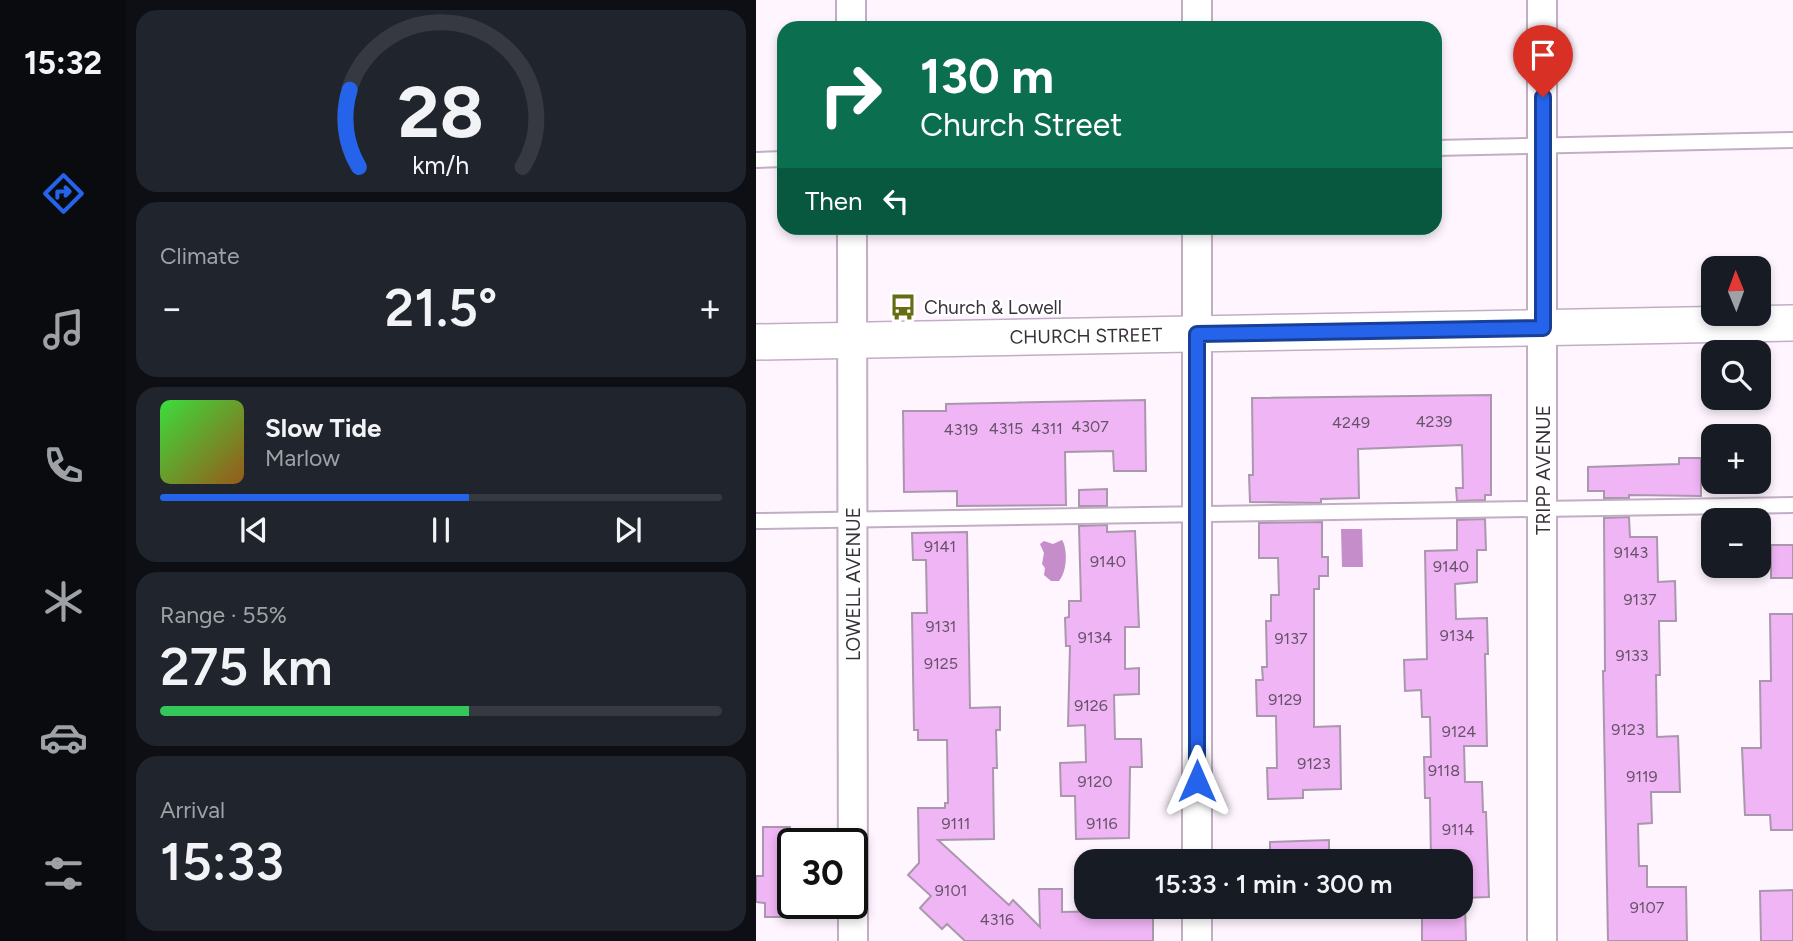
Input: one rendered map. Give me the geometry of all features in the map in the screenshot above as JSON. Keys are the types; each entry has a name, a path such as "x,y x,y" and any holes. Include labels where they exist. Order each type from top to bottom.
{"street":[{"path":"851,0 851,21"},
{"path":"1197,0 1197,21"},
{"name":"TRIPP AVENUE","path":"1542,0 1542,941"},
{"name":"LOWELL AVENUE","path":"852,235 853,941"},
{"path":"1197,235 1197,849"},
{"name":"CHURCH STREET","path":"756,342 1793,323"},
{"path":"1197,919 1198,941"}],"lane":[{"path":"1442,148 1793,140"},
{"path":"756,160 777,159"},
{"path":"756,521 1793,505"}],"shaded area":[{"path":"1341,529 1362,529 1363,567 1342,567"},
{"path":"1062,540 1066,555 1064,572 1059,581 1051,581 1044,575 1044,553 1040,544 1044,541 1053,544"}],"building":[{"path":"1491,395 1491,495 1485,495 1485,500 1457,501 1456,488 1463,488 1462,445 1358,449 1359,498 1321,499 1321,503 1250,502 1249,475 1253,475 1252,398"},
{"path":"1145,400 1146,471 1114,471 1113,451 1065,452 1066,505 957,506 957,491 904,492 903,411 946,411 946,404"},
{"path":"1679,458 1701,458 1701,496 1629,495 1629,498 1604,498 1604,491 1588,491 1588,467 1679,464"},
{"path":"1107,489 1107,506 1079,506 1079,490"},
{"path":"1629,517 1630,537 1657,537 1658,582 1675,581 1676,621 1659,621 1657,737 1678,736 1680,792 1651,792 1652,823 1638,824 1639,866 1647,866 1647,887 1686,887 1687,941 1608,941 1603,671 1604,518"},
{"path":"1485,519 1486,550 1477,550 1477,582 1455,584 1456,619 1487,618 1487,746 1464,746 1465,782 1482,782 1483,812 1486,812 1489,897 1473,898 1473,849 1431,849 1430,798 1425,798 1424,757 1431,757 1430,717 1422,717 1421,690 1405,691 1404,660 1427,659 1425,551 1457,550 1457,520"},
{"path":"1322,522 1322,557 1328,557 1328,576 1319,576 1319,589 1314,589 1314,727 1340,726 1341,789 1303,790 1303,798 1268,799 1267,768 1277,768 1276,716 1257,716 1256,680 1263,680 1262,667 1267,667 1266,621 1271,621 1271,595 1279,595 1278,558 1259,558 1259,523"},
{"path":"1107,525 1107,532 1135,531 1139,627 1125,627 1125,669 1139,668 1139,694 1114,695 1115,739 1141,739 1142,767 1130,767 1129,838 1076,839 1075,796 1061,796 1060,763 1086,762 1085,725 1068,726 1070,646 1066,646 1065,618 1069,617 1069,601 1081,601 1079,526"},
{"path":"967,532 970,708 1000,707 1000,730 996,730 997,768 993,768 994,839 938,840 1009,905 1013,900 1040,927 1039,889 1062,889 1062,912 1074,912 1074,919 1153,919 1153,941 965,941 947,924 942,929 920,908 931,896 908,875 919,863 918,808 945,808 945,803 948,803 947,740 918,740 918,730 914,730 912,613 927,613 926,560 913,560 912,533"},
{"path":"1771,545 1793,545 1793,578 1771,578"},
{"path":"1770,614 1793,614 1793,830 1771,830 1770,815 1745,815 1742,748 1761,748 1760,681 1771,681"},
{"path":"763,827 790,827 777,828 777,917 765,917 765,903 756,902 756,876 763,876"},
{"path":"1329,840 1329,849 1270,849 1270,842"},
{"path":"1793,890 1793,941 1761,941 1760,891"},
{"path":"1422,919 1465,919 1466,941 1422,941"}],"place":[{"name":"Church & Lowell","path":"903,307"}],"route":[{"path":"1197,781 1197,334 1543,328 1543,97"}]}
